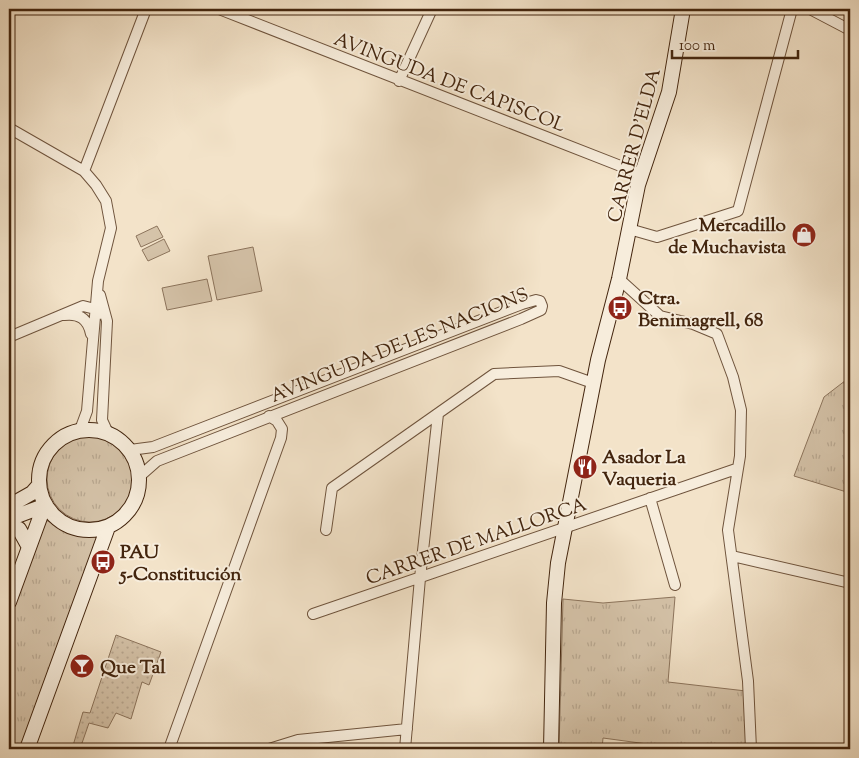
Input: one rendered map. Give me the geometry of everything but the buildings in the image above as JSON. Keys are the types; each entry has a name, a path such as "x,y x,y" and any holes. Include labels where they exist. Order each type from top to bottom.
{"street":[{"path":"84,171 146,9"},
{"name":"AVINGUDA DE CAPISCOL","path":"219,9 399,81 641,174"},
{"path":"399,81 432,9"},
{"name":"CARRER D'ELDA","path":"551,749 554,603 564,529 593,383 618,285 641,174 669,92 683,9"},
{"path":"629,229 657,237 738,212 792,9"},
{"path":"810,9 850,30"},
{"path":"9,128 84,171 106,201 111,228 98,281 87,411 80,430"},
{"path":"9,337 83,306 98,281"},
{"path":"98,281 107,324 102,420 108,433"},
{"path":"618,285 660,316 693,324 718,334 733,377 741,410 740,456 736,469 728,530 748,682 751,749"},
{"name":"AVINGUDA DE LES NACIONS","path":"130,450 153,447 522,304 536,300 540,301 542,306 541,310 521,319 157,461 140,476"},
{"path":"83,306 96,309 107,324"},
{"path":"61,316 73,314 82,318 89,325 93,340"},
{"path":"326,530 332,488 494,374 559,371 593,383"},
{"path":"405,749 420,578 438,414"},
{"path":"169,749 281,438 282,429 277,421 269,416"},
{"path":"80,430 98,430 108,433 123,442 136,460 140,476 137,498 128,514 108,527 94,531 78,530 62,523 46,506 39,485 42,461 53,445 65,436 80,430"},
{"name":"CARRER DE MALLORCA","path":"313,614 736,469"},
{"path":"9,506 32,493 39,485"},
{"path":"650,498 675,585"},
{"path":"9,519 46,506"},
{"path":"9,602 42,512 46,506"},
{"path":"9,524 19,529 29,547"},
{"path":"27,749 108,527"},
{"path":"732,556 850,584"},
{"path":"269,749 407,729"}],"green space":[{"path":"157,226 163,237 141,247 136,236"},
{"path":"164,239 170,251 148,261 142,250"},
{"path":"253,247 262,291 217,300 208,256"},
{"path":"207,279 212,301 167,310 162,288"},
{"path":"850,377 850,493 794,476 824,397"},
{"path":"90,436 114,443 126,455 133,479 126,503 114,515 90,522 66,515 54,503 47,479 54,455 66,443"},
{"path":"46,520 65,530 100,534 21,749 9,749 9,620"},
{"path":"675,597 668,682 746,691 748,749 684,749 603,738 602,749 559,749 563,599 603,603"},
{"path":"116,635 161,652 149,685 142,682 131,719 116,713 108,728 89,723 81,746 88,749 72,749 83,712 90,713"}],"place":[{"name":"Mercadillo de Muchavista","path":"804,235"},
{"name":"Ctra. Benimagrell, 68","path":"620,308"},
{"name":"Asador La Vaqueria","path":"585,467"},
{"name":"PAU 5-Constitución","path":"103,562"},
{"name":"Que Tal","path":"82,666"}]}
